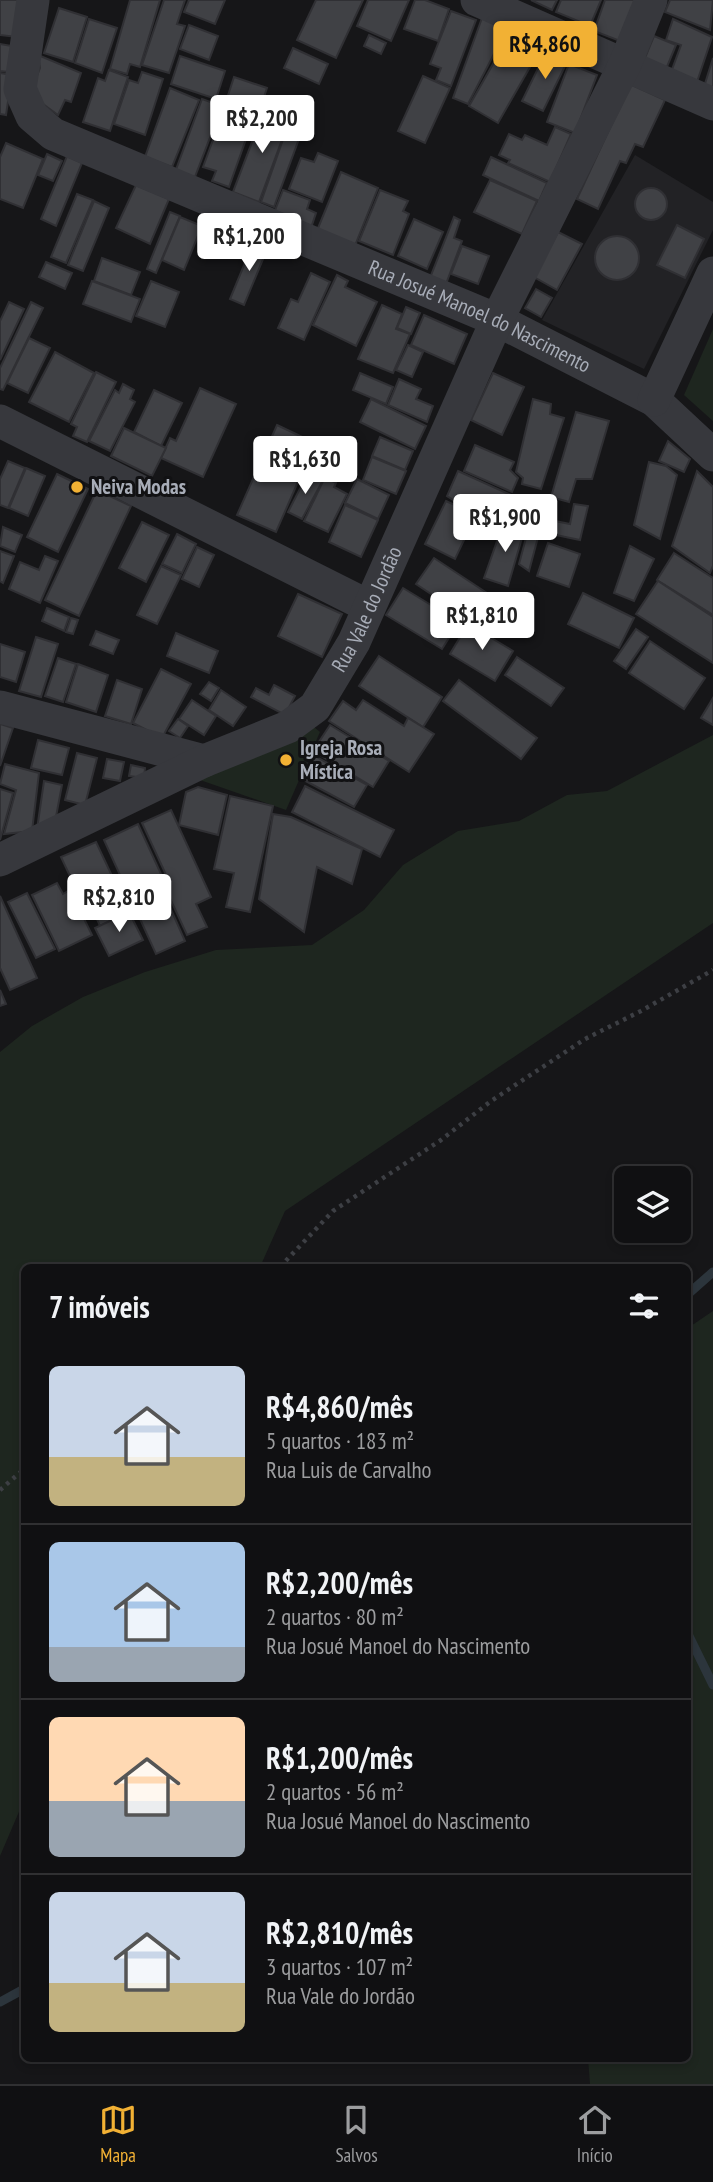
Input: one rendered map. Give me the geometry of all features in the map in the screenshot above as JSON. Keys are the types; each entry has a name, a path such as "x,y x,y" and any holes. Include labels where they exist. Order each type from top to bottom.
{"street":[{"name":"Rua Josué Manoel do Nascimento","path":"33,0 20,89 32,116 53,134 497,320 654,401 713,454"},
{"path":"477,0 713,104"},
{"name":"Rua Vale do Jordão","path":"0,860 204,761 288,727 314,707 354,642 497,320 625,64 651,0"},
{"path":"654,401 713,273"},
{"path":"0,421 368,606"},
{"path":"0,706 204,761"}],"path":[{"path":"283,1264 334,1211 441,1140 491,1101 584,1039 641,1011 713,970"},
{"path":"0,1490 21,1472"}],"shaded area":[{"path":"635,155 713,202 713,230 644,369 542,320"},
{"path":"713,329 713,421 684,395"},
{"path":"314,727 320,732 286,810 200,780"},
{"path":"713,735 713,923 285,1211 261,1264 21,1264 21,1807 0,1856 0,1052 32,1026 83,997 145,972 216,950 312,945 364,910 403,865 458,831 519,821 567,795 607,791"},
{"path":"713,1311 713,2084 590,2084 588,2062 691,2062 691,1326"}],"building":[{"path":"0,0 22,0 17,37 0,35"},
{"path":"130,0 160,0 140,67 130,64 127,74 110,69"},
{"path":"164,0 185,0 177,24 185,26 169,73 142,65"},
{"path":"189,0 225,0 215,24 184,12"},
{"path":"316,0 363,0 336,58 297,40"},
{"path":"368,0 409,0 391,41 357,26"},
{"path":"415,0 425,0 449,9 438,41 404,29"},
{"path":"531,0 557,0 552,10"},
{"path":"561,0 601,0 590,26 556,12"},
{"path":"605,0 635,0 620,41 594,31"},
{"path":"670,0 713,0 710,30 665,12"},
{"path":"59,8 87,17 73,62 44,53"},
{"path":"451,11 476,20 451,86 436,80 441,68 430,64"},
{"path":"482,18 507,29 468,104 453,98"},
{"path":"89,19 117,28 102,73 75,63"},
{"path":"673,19 712,37 696,85 670,75 681,45 666,40"},
{"path":"189,25 218,36 209,60 180,49"},
{"path":"513,29 542,46 498,123 469,106"},
{"path":"369,35 386,43 381,54 364,46"},
{"path":"654,36 676,45 664,74 642,65"},
{"path":"0,44 12,46 8,72 0,71"},
{"path":"293,48 328,64 319,84 284,68"},
{"path":"547,50 568,60 543,111 522,101"},
{"path":"38,55 81,73 71,102 65,100 58,115 43,104 32,89 40,68"},
{"path":"180,56 225,71 216,99 171,84"},
{"path":"713,58 713,94 703,90"},
{"path":"569,64 597,75 575,133 547,122"},
{"path":"109,70 128,77 110,131 83,122 98,78 105,81"},
{"path":"142,72 163,79 145,135 114,124 129,80 138,83"},
{"path":"0,73 12,75 6,115 0,114"},
{"path":"423,76 450,88 425,143 398,131"},
{"path":"234,77 267,88 259,112 243,106 235,129 219,123"},
{"path":"630,84 665,100 643,147 635,144 626,163 620,161 598,209 577,199"},
{"path":"170,88 199,100 172,167 145,157"},
{"path":"202,99 222,106 193,182 174,175"},
{"path":"265,108 290,118 259,202 233,192"},
{"path":"555,127 571,134 550,182 508,163 510,160 499,155 509,134 522,140 525,135 547,145"},
{"path":"217,129 246,139 229,187 212,181 216,171 203,167"},
{"path":"286,131 300,136 274,207 261,202"},
{"path":"6,143 43,159 23,208 0,199 0,157"},
{"path":"318,153 338,161 322,202 289,189 301,158 314,162"},
{"path":"47,154 62,161 53,181 38,175"},
{"path":"67,156 82,163 56,226 41,219"},
{"path":"491,157 547,183 539,201 483,175"},
{"path":"341,172 378,188 354,248 316,233"},
{"path":"490,180 537,201 522,234 474,212"},
{"path":"136,185 169,199 150,244 116,228"},
{"path":"651,188 662,193 667,204 662,215 651,220 640,215 635,204 640,193"},
{"path":"283,190 310,200 307,209 316,213 310,231 272,218"},
{"path":"380,190 408,201 403,211 409,214 393,255 359,241"},
{"path":"77,194 93,200 66,263 51,257"},
{"path":"94,201 109,208 83,271 68,265"},
{"path":"170,212 180,216 156,273 147,269"},
{"path":"180,217 202,226 184,270 162,260"},
{"path":"454,217 460,220 454,238 462,241 446,284 430,278"},
{"path":"414,219 443,232 427,269 398,256"},
{"path":"677,225 704,239 685,278 657,265"},
{"path":"558,232 582,244 557,290 534,277"},
{"path":"617,236 626,237 633,242 638,249 638,267 633,274 626,279 617,280 608,279 601,274 596,267 595,258 596,249 601,242 608,237"},
{"path":"254,241 268,247 244,305 230,299"},
{"path":"462,246 489,256 478,284 451,274"},
{"path":"102,258 140,272 131,295 94,281"},
{"path":"46,262 72,273 65,289 39,277"},
{"path":"311,273 330,282 304,340 278,328 291,299 298,302"},
{"path":"337,275 348,281 345,287 377,302 356,346 313,325"},
{"path":"92,281 140,299 131,322 83,304"},
{"path":"151,281 179,292 165,327 136,316"},
{"path":"536,289 552,298 541,317 525,308"},
{"path":"9,302 24,309 0,360 0,321"},
{"path":"31,302 43,308 3,390 0,389 0,368"},
{"path":"382,305 402,314 396,329 410,334 393,373 358,359"},
{"path":"406,307 420,313 411,334 397,328"},
{"path":"424,315 467,334 454,364 411,345"},
{"path":"29,338 50,348 28,393 7,383"},
{"path":"408,345 423,352 412,377 396,370"},
{"path":"55,352 94,373 69,422 29,402"},
{"path":"96,372 116,382 87,442 73,436 77,427 71,424"},
{"path":"360,373 393,387 386,404 353,390"},
{"path":"493,373 524,387 502,435 471,420"},
{"path":"399,379 421,389 416,399 433,406 427,422 388,405"},
{"path":"123,384 134,390 130,399 135,402 110,451 89,441 115,390 119,393"},
{"path":"200,388 236,404 203,477 161,458 170,438 176,441"},
{"path":"154,390 182,403 161,446 134,432"},
{"path":"371,399 426,426 415,449 360,422"},
{"path":"533,399 551,404 550,414 564,418 541,489 522,484 523,478 516,472"},
{"path":"576,412 609,421 592,479 576,479 569,502 551,497"},
{"path":"277,425 315,443 276,532 237,515"},
{"path":"124,428 166,448 152,476 111,456"},
{"path":"380,437 413,451 405,470 372,456"},
{"path":"668,441 690,459 684,472 659,461"},
{"path":"475,445 514,462 510,470 518,478 512,492 464,471"},
{"path":"372,457 406,471 396,494 363,480"},
{"path":"8,461 25,468 8,508 0,505 0,479"},
{"path":"649,462 666,466 677,475 660,539 634,525"},
{"path":"26,468 45,476 28,516 9,508"},
{"path":"458,471 511,495 496,527 447,496"},
{"path":"697,471 713,487 713,566 710,573 672,546"},
{"path":"308,473 323,480 302,519 288,512"},
{"path":"57,474 88,489 58,552 27,537"},
{"path":"325,477 336,483 334,487 347,494 328,532 304,521"},
{"path":"357,479 389,495 378,519 345,503"},
{"path":"97,490 131,506 79,616 45,600"},
{"path":"446,501 476,515 455,559 425,544"},
{"path":"574,504 588,506 580,540 551,534 555,521 570,524"},
{"path":"345,505 378,520 361,557 329,542"},
{"path":"142,522 169,535 146,582 119,568"},
{"path":"530,523 541,526 529,571 519,564"},
{"path":"526,524 508,586 484,578 502,527"},
{"path":"3,527 22,535 15,552 0,546"},
{"path":"177,534 196,544 182,573 162,564"},
{"path":"548,543 580,554 569,587 537,576"},
{"path":"630,546 654,559 634,601 614,593"},
{"path":"197,547 214,555 199,587 182,579"},
{"path":"0,551 14,556 3,583 0,581"},
{"path":"674,553 713,578 713,615 657,580"},
{"path":"45,556 58,561 40,603 9,589 20,562 39,570"},
{"path":"434,558 490,595 473,622 416,584"},
{"path":"161,566 181,575 157,624 137,615"},
{"path":"658,581 713,617 713,663 636,614"},
{"path":"403,588 459,622 442,649 386,615"},
{"path":"583,593 634,618 619,648 568,624"},
{"path":"298,594 342,614 322,657 278,636"},
{"path":"47,608 69,617 64,631 42,621"},
{"path":"71,618 78,620 73,634 66,632"},
{"path":"468,624 513,651 495,681 450,654"},
{"path":"636,629 648,637 626,669 614,661"},
{"path":"96,631 119,640 113,654 90,645"},
{"path":"176,633 218,651 209,673 167,656"},
{"path":"36,637 58,644 41,697 19,691"},
{"path":"650,641 705,678 684,709 629,673"},
{"path":"0,644 25,652 16,682 0,677"},
{"path":"379,656 442,697 423,727 359,686"},
{"path":"517,657 564,688 551,706 505,675"},
{"path":"58,658 76,664 63,702 45,696"},
{"path":"78,664 108,675 96,712 66,702"},
{"path":"161,669 191,684 162,738 133,723"},
{"path":"117,680 142,689 131,724 105,716"},
{"path":"459,680 537,738 521,759 443,701"},
{"path":"209,682 219,688 211,701 200,694"},
{"path":"274,685 295,696 285,715 251,697 256,688 269,695"},
{"path":"221,690 246,707 233,726 209,710"},
{"path":"713,698 713,725 701,718"},
{"path":"192,700 216,716 204,735 179,719"},
{"path":"363,700 404,726 408,718 434,734 409,772 329,721 343,701 356,710"},
{"path":"178,719 188,726 180,738 169,731"},
{"path":"0,724 13,728 0,766"},
{"path":"330,725 389,761 373,787 313,751"},
{"path":"38,740 69,748 62,775 31,768"},
{"path":"77,753 97,758 85,805 65,800"},
{"path":"313,755 367,785 354,807 300,778"},
{"path":"107,759 124,762 120,781 103,778"},
{"path":"5,764 39,773 32,831 4,834 16,790 0,784"},
{"path":"131,765 145,768 144,778 129,776"},
{"path":"44,781 62,785 55,822 37,829"},
{"path":"305,786 394,830 380,857 292,812"},
{"path":"198,787 227,795 218,835 179,825 186,792"},
{"path":"0,789 13,793 0,840"},
{"path":"230,796 273,806 250,912 226,907 234,873 214,869"},
{"path":"171,810 211,897 196,904 207,927 187,935 161,879 167,877 142,823"},
{"path":"273,814 291,817 362,849 352,884 317,867 304,932 259,899"},
{"path":"138,824 161,874 157,878 185,941 156,954 104,840"},
{"path":"96,842 129,912 100,926 89,901 83,904 61,857"},
{"path":"57,883 63,894 70,890 92,935 59,951 32,895"},
{"path":"27,893 55,949 36,958 8,902"},
{"path":"0,896 37,978 10,990 0,968"},
{"path":"129,912 143,940 109,956 95,928"},
{"path":"0,990 6,1004 0,1006"}],"waterway":[{"path":"691,1291 713,1272"},
{"path":"691,1640 713,1685"},
{"path":"0,2002 21,1991"}],"place":[{"name":"Neiva Modas","path":"77,487"},
{"name":"Igreja Rosa Mística","path":"286,760"}]}
